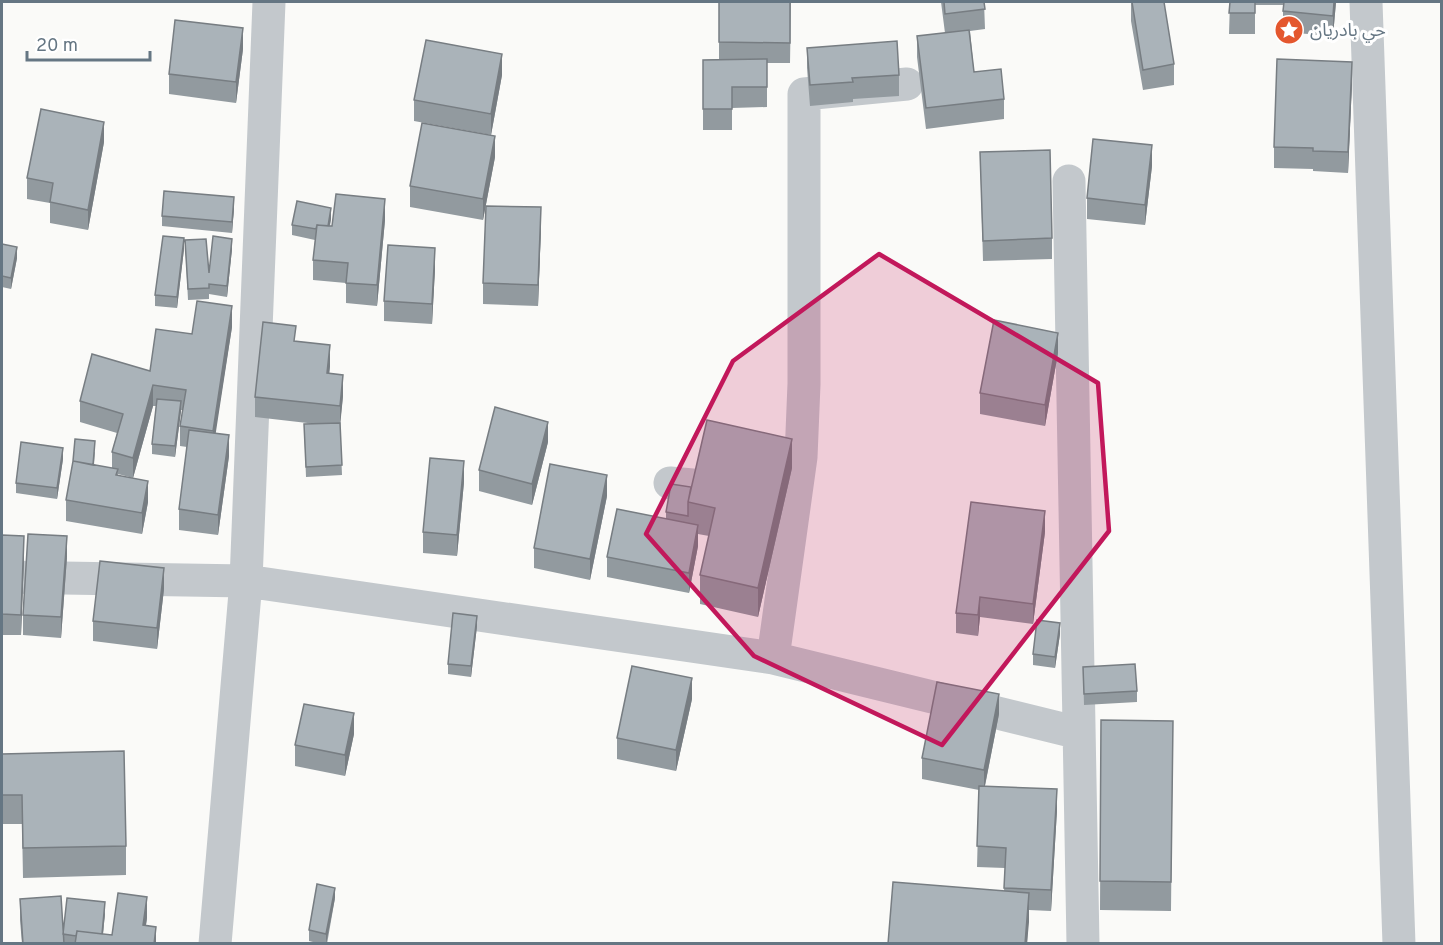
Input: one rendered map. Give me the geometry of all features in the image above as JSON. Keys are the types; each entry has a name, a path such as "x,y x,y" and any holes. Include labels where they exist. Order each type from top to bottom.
{"street":[{"path":"214,944 246,581 269,2"},
{"path":"1366,2 1399,944"},
{"path":"773,658 776,493 801,457 804,384 804,93 908,84"},
{"path":"1069,181 1083,944"},
{"path":"670,483 776,493"},
{"path":"2,578 246,581 773,658 1079,733"}],"highlighted area":[{"path":"879,254 1098,383 1109,531 942,745 754,656 646,534 733,361"}],"building":[{"path":"719,2 790,2 790,43 719,42"},
{"path":"944,2 984,2 985,9 945,14"},
{"path":"1132,2 1164,2 1174,64 1143,70"},
{"path":"1230,2 1255,2 1255,13 1229,13"},
{"path":"1284,2 1334,2 1333,16 1283,11"},
{"path":"175,20 243,28 236,82 169,74"},
{"path":"969,30 974,72 1001,69 1004,99 926,108 917,36"},
{"path":"426,40 502,54 491,114 414,100"},
{"path":"897,41 899,75 852,78 853,82 810,85 807,48"},
{"path":"767,59 767,87 732,87 732,109 703,109 703,60"},
{"path":"1277,59 1352,62 1348,152 1274,147"},
{"path":"41,109 104,122 88,210 50,202 53,183 27,178"},
{"path":"422,123 495,136 483,199 410,186"},
{"path":"1093,139 1152,145 1145,205 1087,198"},
{"path":"1050,150 1052,238 983,241 980,152"},
{"path":"164,191 234,197 232,222 162,216"},
{"path":"336,194 385,199 377,285 346,283 348,263 313,260 317,225 332,226"},
{"path":"297,201 331,208 328,226 317,225 316,229 292,225"},
{"path":"486,206 541,207 538,285 483,283"},
{"path":"163,236 184,238 177,297 155,295"},
{"path":"213,236 232,239 227,286 209,284 209,288 188,289 185,240 206,239 209,273"},
{"path":"2,244 17,247 11,278 2,276"},
{"path":"388,245 435,248 432,304 384,301"},
{"path":"197,301 232,306 213,431 180,426 186,390 153,385 133,458 112,452 123,414 80,401 92,354 150,371 156,329 192,334"},
{"path":"994,320 1058,333 1045,405 980,393"},
{"path":"263,322 296,326 294,341 330,345 327,373 343,375 340,406 255,397"},
{"path":"157,399 181,401 175,446 152,444"},
{"path":"495,407 548,422 532,484 479,470"},
{"path":"707,420 792,439 758,588 700,575 715,508 688,502"},
{"path":"340,423 342,465 306,467 304,424"},
{"path":"189,430 229,435 218,515 179,509"},
{"path":"75,439 95,441 93,465 73,461"},
{"path":"21,442 63,448 57,488 16,483"},
{"path":"430,458 464,461 457,535 423,532"},
{"path":"73,461 118,469 116,475 148,481 142,513 66,500"},
{"path":"550,464 607,475 590,559 534,548"},
{"path":"671,484 691,487 688,516 666,512"},
{"path":"971,502 1045,511 1033,604 980,597 978,615 956,613"},
{"path":"617,509 698,525 689,573 607,557"},
{"path":"28,534 67,536 61,617 23,615"},
{"path":"2,535 24,536 21,615 2,614"},
{"path":"100,561 164,568 157,628 93,621"},
{"path":"453,613 477,616 471,666 448,664"},
{"path":"1037,620 1060,623 1055,657 1033,654"},
{"path":"1135,664 1137,691 1084,694 1083,667"},
{"path":"632,666 692,678 676,750 617,738"},
{"path":"937,682 999,694 984,770 922,758"},
{"path":"304,704 354,713 345,755 295,745"},
{"path":"1101,720 1173,721 1171,882 1100,881"},
{"path":"124,751 126,846 23,848 22,795 2,795 2,754"},
{"path":"979,786 1057,789 1051,890 1004,888 1006,848 977,846"},
{"path":"893,882 1029,893 1025,944 888,944"},
{"path":"317,884 335,888 326,934 309,930"},
{"path":"118,893 147,897 143,925 156,927 154,944 75,944 77,931 112,935"},
{"path":"61,896 64,944 23,944 20,899"},
{"path":"67,898 105,902 102,934 77,931 76,936 63,934"}],"place":[{"name":"حي بادريان","path":"1289,30"}]}
